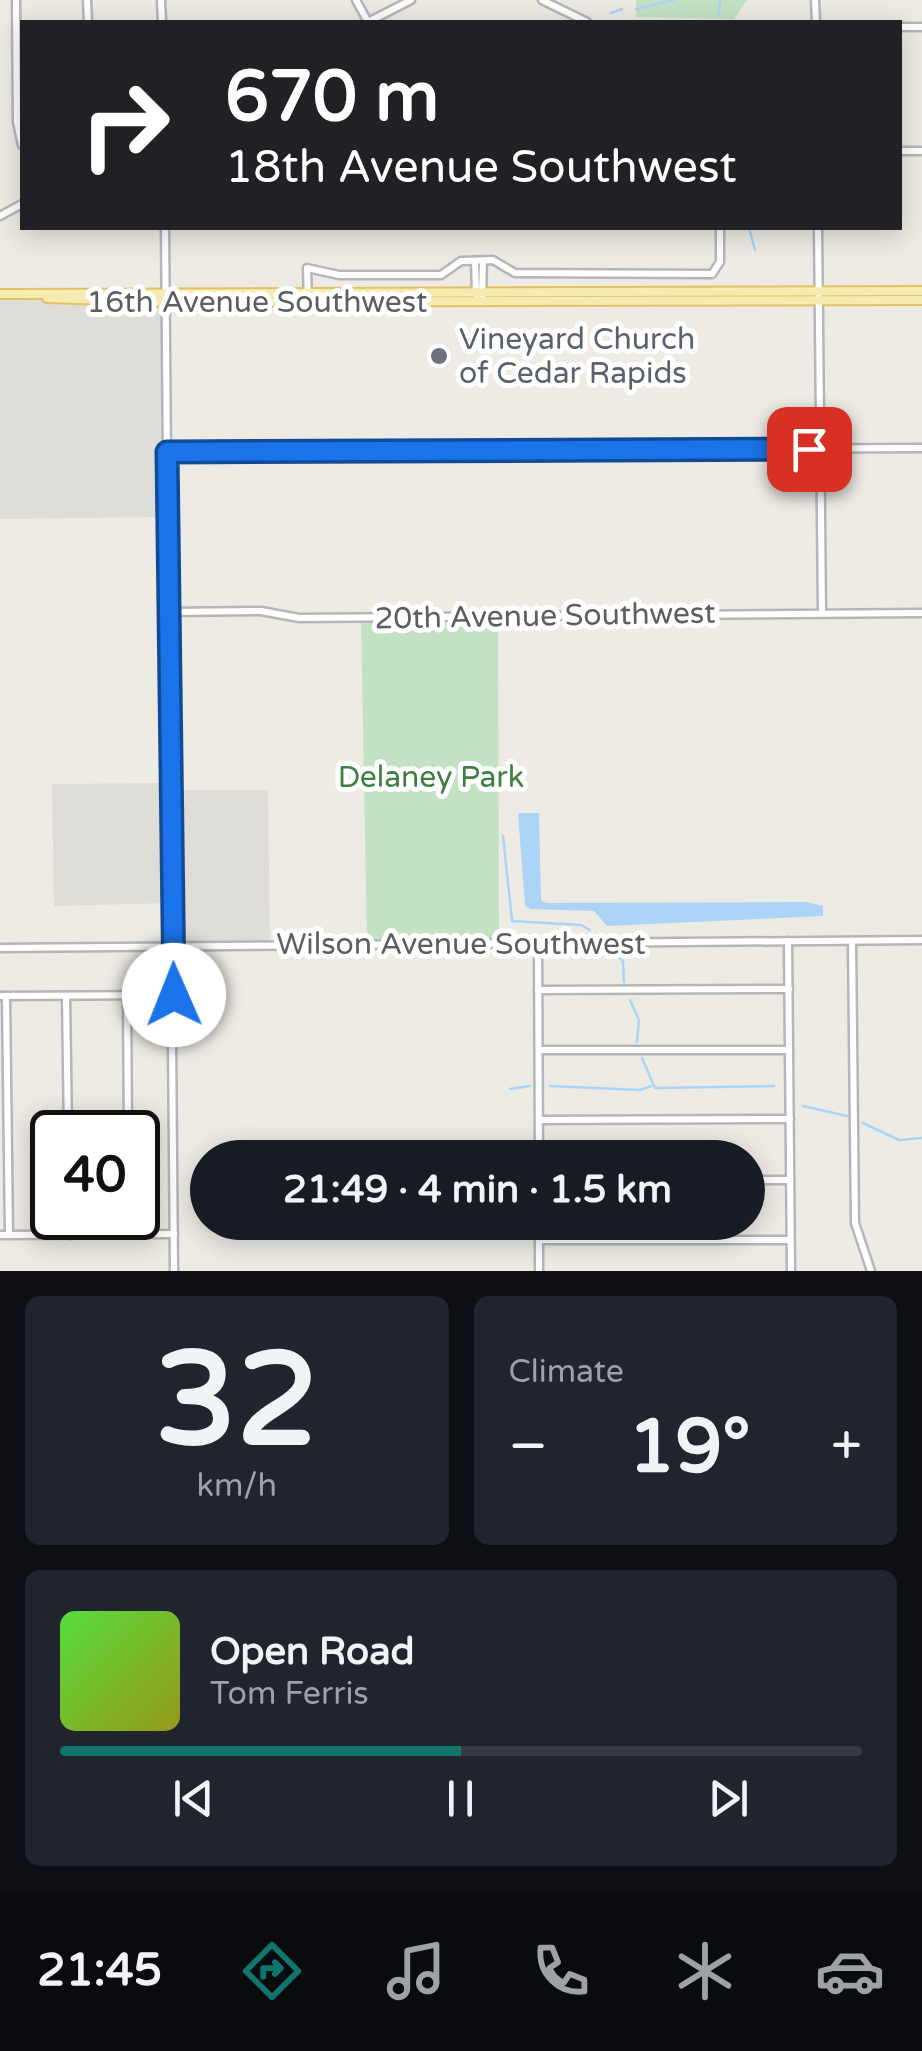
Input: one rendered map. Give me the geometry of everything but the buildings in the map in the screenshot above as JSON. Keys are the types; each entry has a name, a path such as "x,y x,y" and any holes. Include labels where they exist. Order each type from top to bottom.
{"main road":[{"name":"16th Avenue Southwest","path":"307,298 479,292 819,292 921,297"},
{"name":"16th Avenue Southwest","path":"0,294 84,302 166,298 819,302 921,297"}],"street":[{"path":"16,0 20,134"},
{"path":"372,20 411,0"},
{"path":"542,0 583,20"},
{"path":"165,230 174,1271"},
{"path":"307,298 307,268 339,275 440,275 461,261 493,260 515,274 712,274 720,262 720,230"},
{"path":"818,230 822,613"},
{"path":"479,260 480,302"},
{"path":"167,452 922,448"},
{"name":"20th Avenue Southwest","path":"169,612 261,611 299,618 922,612"},
{"path":"852,940 855,1223 871,1271"},
{"name":"Wilson Avenue Southwest","path":"0,948 922,940"},
{"path":"788,941 790,1271"},
{"path":"538,943 539,1140"},
{"path":"538,990 789,989"},
{"path":"127,995 128,1110"},
{"path":"10,1235 3,996 174,995"},
{"path":"66,996 68,1110"},
{"path":"538,1050 789,1050"},
{"path":"539,1120 790,1119"},
{"path":"765,1180 790,1180"},
{"path":"160,1234 174,1234"},
{"path":"0,1235 30,1235"},
{"path":"539,1240 539,1271"},
{"path":"765,1240 790,1240"}],"shaded area":[{"path":"166,293 168,517 0,519 0,294"},
{"path":"171,783 172,790 268,790 270,946 173,946 172,903 54,906 52,784"}],"green space":[{"path":"636,0 747,0 734,19 636,17"},
{"name":"Delaney Park","path":"498,616 499,937 445,944 367,944 361,618"}],"water":[{"path":"518,813 539,813 541,900 546,903 806,902 823,906 823,916 607,926 594,911 530,909 525,905"}],"waterway":[{"path":"636,9 674,0"},
{"path":"719,14 720,0"},
{"path":"611,13 622,9"},
{"path":"750,230 755,250"},
{"path":"503,836 512,921 581,925 590,930"},
{"path":"616,955 623,961 624,982"},
{"path":"630,1000 639,1020 637,1042"},
{"path":"642,1058 655,1088 774,1086"},
{"path":"510,1089 530,1086"},
{"path":"550,1086 640,1090 651,1086"},
{"path":"803,1106 847,1116"},
{"path":"863,1123 899,1140 922,1138"}],"place":[{"name":"Vineyard Church of Cedar Rapids","path":"439,356"}],"route":[{"path":"174,995 167,452 809,449"}]}
